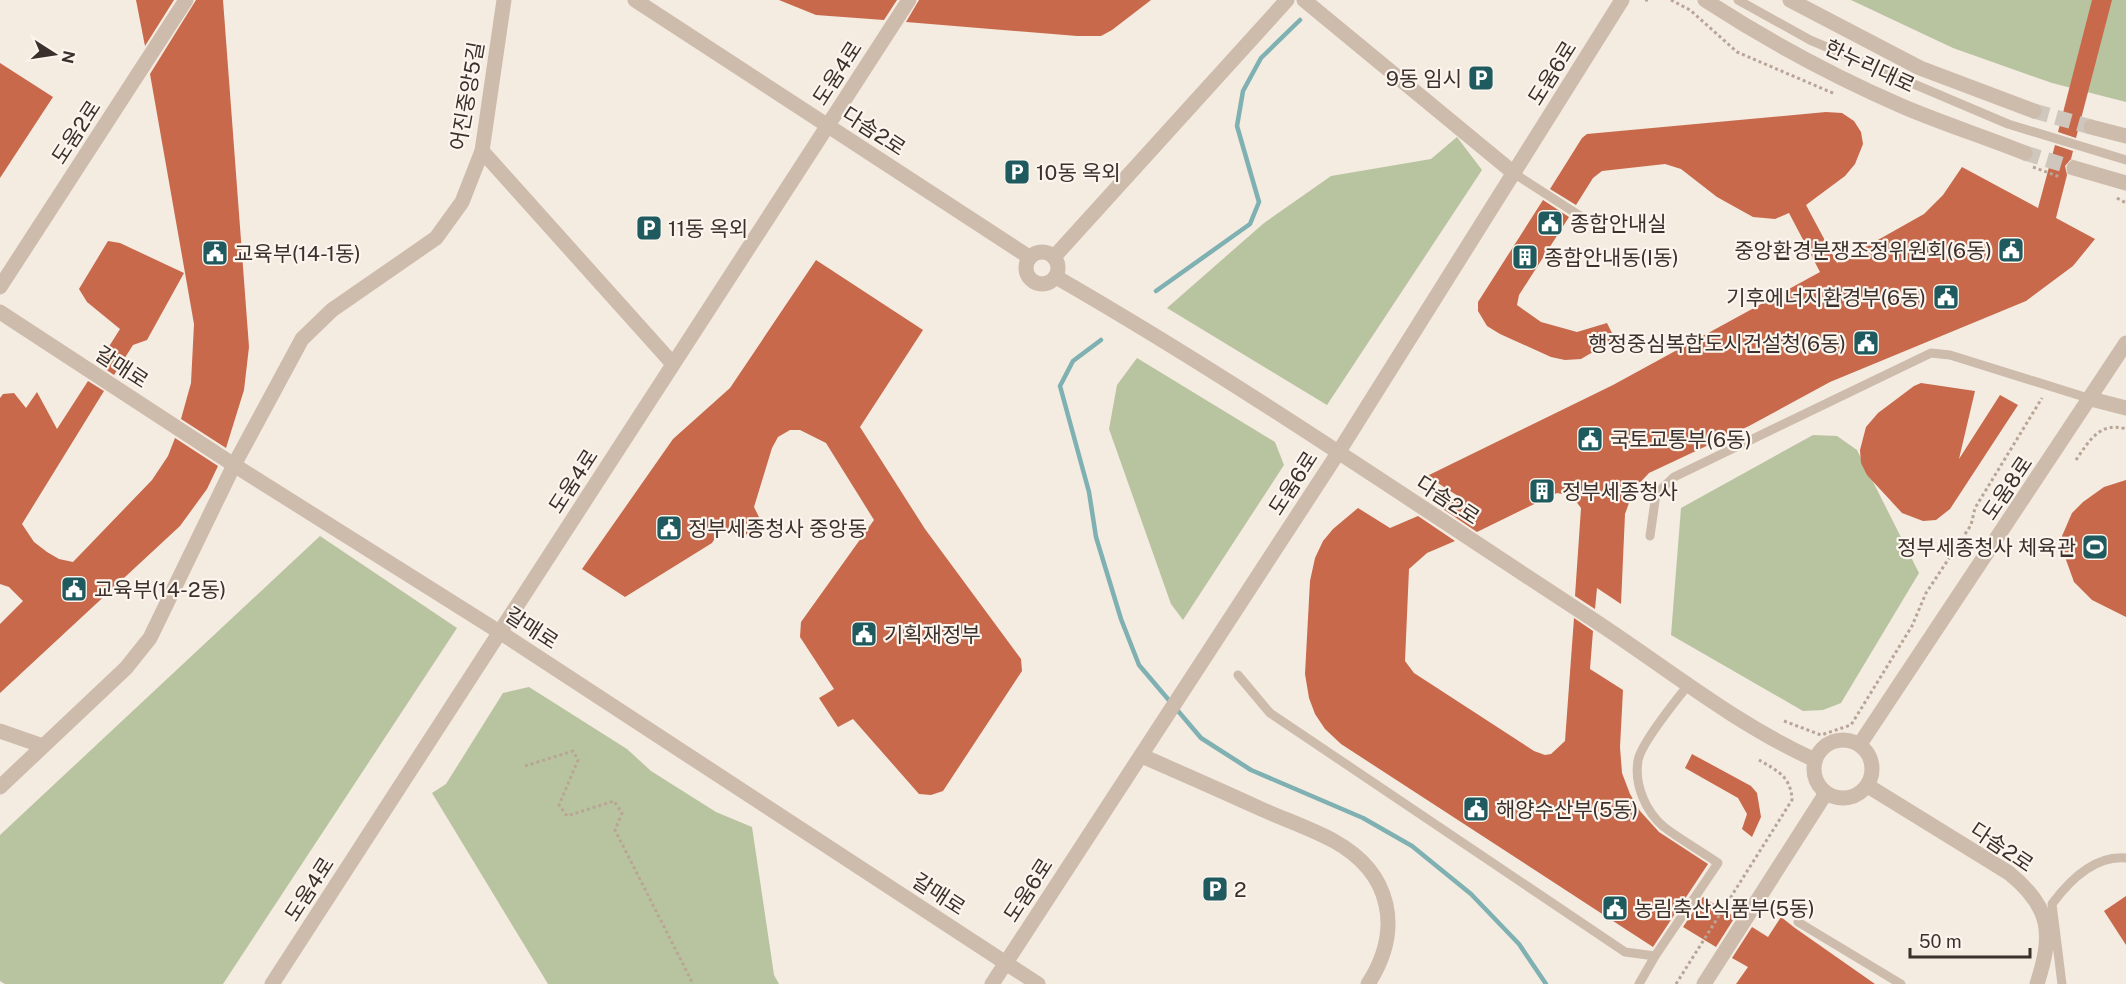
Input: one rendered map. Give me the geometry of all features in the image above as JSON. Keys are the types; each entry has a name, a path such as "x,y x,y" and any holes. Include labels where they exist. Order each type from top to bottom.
{"street":[{"name":"도움2로","path":"0,287 186,0"},
{"name":"어진중앙5길","path":"0,787 126,668 150,638 234,465 302,339 332,309 436,238 462,202 482,151 504,0"},
{"name":"다솜2로","path":"635,0 1029,257"},
{"name":"도움4로","path":"272,984 909,0"},
{"path":"1054,257 1287,0"},
{"path":"1304,0 1515,174"},
{"name":"도움6로","path":"992,984 1338,453 1622,0"},
{"name":"한누리대로","path":"1705,0 1747,27 1825,70 1905,107 2025,153"},
{"name":"한누리대로","path":"1790,0 1920,68 2034,111"},
{"path":"2091,127 2126,136"},
{"path":"482,151 673,364"},
{"path":"2074,168 2126,183"},
{"path":"1039,251 1054,257 1059,267 1056,277 1048,284 1032,281 1026,268 1029,257 1039,251"},
{"name":"다솜2로","path":"1056,277 1140,325 1338,453 1772,740 1815,760"},
{"name":"갈매로","path":"0,312 234,465 501,633 1038,984"},
{"name":"도움8로","path":"1860,744 2126,343"},
{"path":"2091,399 2126,408"},
{"path":"0,731 43,746"},
{"path":"1852,740 1860,744 1871,759 1873,768 1868,786 1853,797 1835,797 1826,793 1817,782 1815,760 1826,745 1834,741 1852,740"},
{"path":"1142,756 1334,841 1363,865 1386,898 1389,920 1388,938 1383,957 1368,984"},
{"name":"다솜2로","path":"1868,786 2010,873 2027,888 2040,907 2047,924 2048,944 2037,984"},
{"path":"1704,984 1826,793"}],"lane":[{"path":"1738,0 1810,40 2007,124 2126,160"},
{"path":"1515,174 1588,221"},
{"path":"1650,536 1656,494 1674,477 1931,353 1970,361 2091,399"},
{"path":"1238,675 1270,713 1517,880 1624,951 1655,956"},
{"path":"1639,984 1655,956 1718,863 1664,826 1647,808 1638,781 1638,759 1668,711 1689,684"},
{"path":"2062,984 2052,904 2065,887 2098,861 2126,858"},
{"path":"1798,922 1901,984"}],"path":[{"path":"1784,721 1821,735 1851,725 1912,626 1926,593 1971,525 1976,508 2042,398"},
{"path":"2076,460 2093,435 2115,425 2126,429"},
{"path":"525,766 573,751 578,760 559,805 567,816 614,801 622,813 615,830 693,984"},
{"path":"1676,984 1792,800 1791,786 1782,774 1760,760"}],"green space":[{"path":"1851,0 2126,0 2126,102 2052,83 1953,48"},
{"path":"1457,137 1482,170 1327,405 1167,308 1264,223 1331,176 1431,159"},
{"path":"1137,358 1275,442 1284,465 1183,620 1171,604 1109,429 1117,385"},
{"path":"1813,435 1837,436 1857,450 1919,573 1841,703 1823,710 1803,711 1671,635 1681,508"},
{"path":"320,536 457,628 223,984 5,984 0,981 0,835"},
{"path":"529,687 627,749 651,771 716,812 752,827 774,975 779,984 548,984 432,793 446,784 503,693"}],"building":[{"path":"136,0 174,0 145,46"},
{"path":"196,0 223,0 249,347 244,390 226,448 181,419 191,383 194,324 150,74"},
{"path":"779,0 897,0 884,20 816,15"},
{"path":"919,0 1151,0 1101,36 1077,36 906,22"},
{"path":"2092,0 2112,0 2076,138 2058,132"},
{"path":"0,63 53,97 0,178"},
{"path":"1826,112 1842,113 1854,121 1861,132 1863,144 1855,164 1845,176 1806,205 1837,263 1924,214 1943,195 1962,167 2038,208 2055,145 2073,151 2071,159 2065,166 2067,175 2056,218 2095,239 2073,266 2026,301 1830,382 1749,426 1649,473 1634,489 1625,514 1621,604 1597,588 1595,609 1575,596 1581,508 1572,496 1557,493 1477,532 1440,507 1461,498 1427,476 1613,385 1820,272 1789,213 1775,219 1753,217 1717,197 1681,169 1665,164 1602,171 1593,178 1576,205 1550,189 1582,138 1587,134"},
{"path":"1543,200 1569,217 1519,295 1517,305 1541,322 1577,332 1607,323 1615,339 1581,359 1565,360 1551,357 1500,334 1487,326 1478,311 1478,302"},
{"path":"108,241 120,243 184,273 147,340 133,345 114,375 98,364 120,329 87,302 79,289"},
{"name":"정부세종청사 중앙동","path":"816,260 923,330 860,427 925,529 1021,659 1022,671 943,791 931,795 919,794 853,719 838,727 819,698 834,689 800,637 801,622 874,520 826,443 800,430 790,430 778,437 772,448 754,507 760,519 753,532 739,537 722,527 712,543 625,597 582,569 673,439 730,388"},
{"path":"88,381 104,391 22,524 34,542 47,552 59,559 73,562 152,480 168,456 175,438 218,466 207,489 180,526 0,693 0,624 23,601 9,587 0,584 0,398 3,394 14,393 26,408 37,392 57,429"},
{"path":"1921,383 1975,391 1959,459 2000,395 2018,405 1950,509 1936,520 1923,521 1902,513 1867,475 1861,463 1860,450 1866,427 1878,413"},
{"name":"정부세종청사 체육관","path":"2126,480 2126,617 2092,600 2074,582 2065,557 2062,536 2072,513 2083,502 2104,487"},
{"path":"1358,508 1390,528 1418,516 1455,541 1427,553 1409,569 1405,661 1414,673 1534,751 1545,755 1551,754 1565,741 1574,618 1593,631 1590,669 1623,690 1620,747 1622,773 1630,794 1640,811 1659,832 1708,864 1653,947 1341,744 1325,729 1315,714 1309,698 1305,674 1310,581 1315,558 1323,541 1333,529"},
{"path":"1692,754 1751,786 1757,793 1761,817 1752,837 1742,829 1747,814 1738,798 1685,768"},
{"path":"2126,896 2126,945 2104,911"},
{"path":"1703,897 1735,917 1716,947 1683,927"},
{"path":"1781,917 1875,984 1736,984 1748,967 1732,958 1752,927 1768,937"}],"waterway":[{"path":"1156,291 1250,224 1259,202 1237,126 1243,91 1261,58 1300,20"},
{"path":"1101,340 1073,361 1060,386 1089,492 1096,537 1121,619 1139,665 1201,738 1251,770 1363,818 1412,846 1471,894 1519,944 1546,984"}],"tunnel":[{"path":"2034,111 2091,127"},
{"path":"2025,153 2074,168"}],"place":[{"name":"9동 임시","path":"1481,78"},
{"name":"10동 옥외","path":"1017,172"},
{"name":"종합안내실","path":"1550,223"},
{"name":"11동 옥외","path":"649,228"},
{"name":"중앙환경분쟁조정위원회(6동)","path":"2011,250"},
{"name":"교육부(14-1동)","path":"215,253"},
{"name":"종합안내동(I동)","path":"1525,257"},
{"name":"기후에너지환경부(6동)","path":"1946,297"},
{"name":"행정중심복합도시건설청(6동)","path":"1866,343"},
{"name":"국토교통부(6동)","path":"1590,439"},
{"name":"정부세종청사","path":"1542,491"},
{"name":"정부세종청사 중앙동","path":"669,528"},
{"name":"정부세종청사 체육관","path":"2095,547"},
{"name":"교육부(14-2동)","path":"74,589"},
{"name":"기획재정부","path":"864,634"},
{"name":"해양수산부(5동)","path":"1476,809"},
{"name":"2","path":"1215,889"},
{"name":"농림축산식품부(5동)","path":"1615,908"}]}
